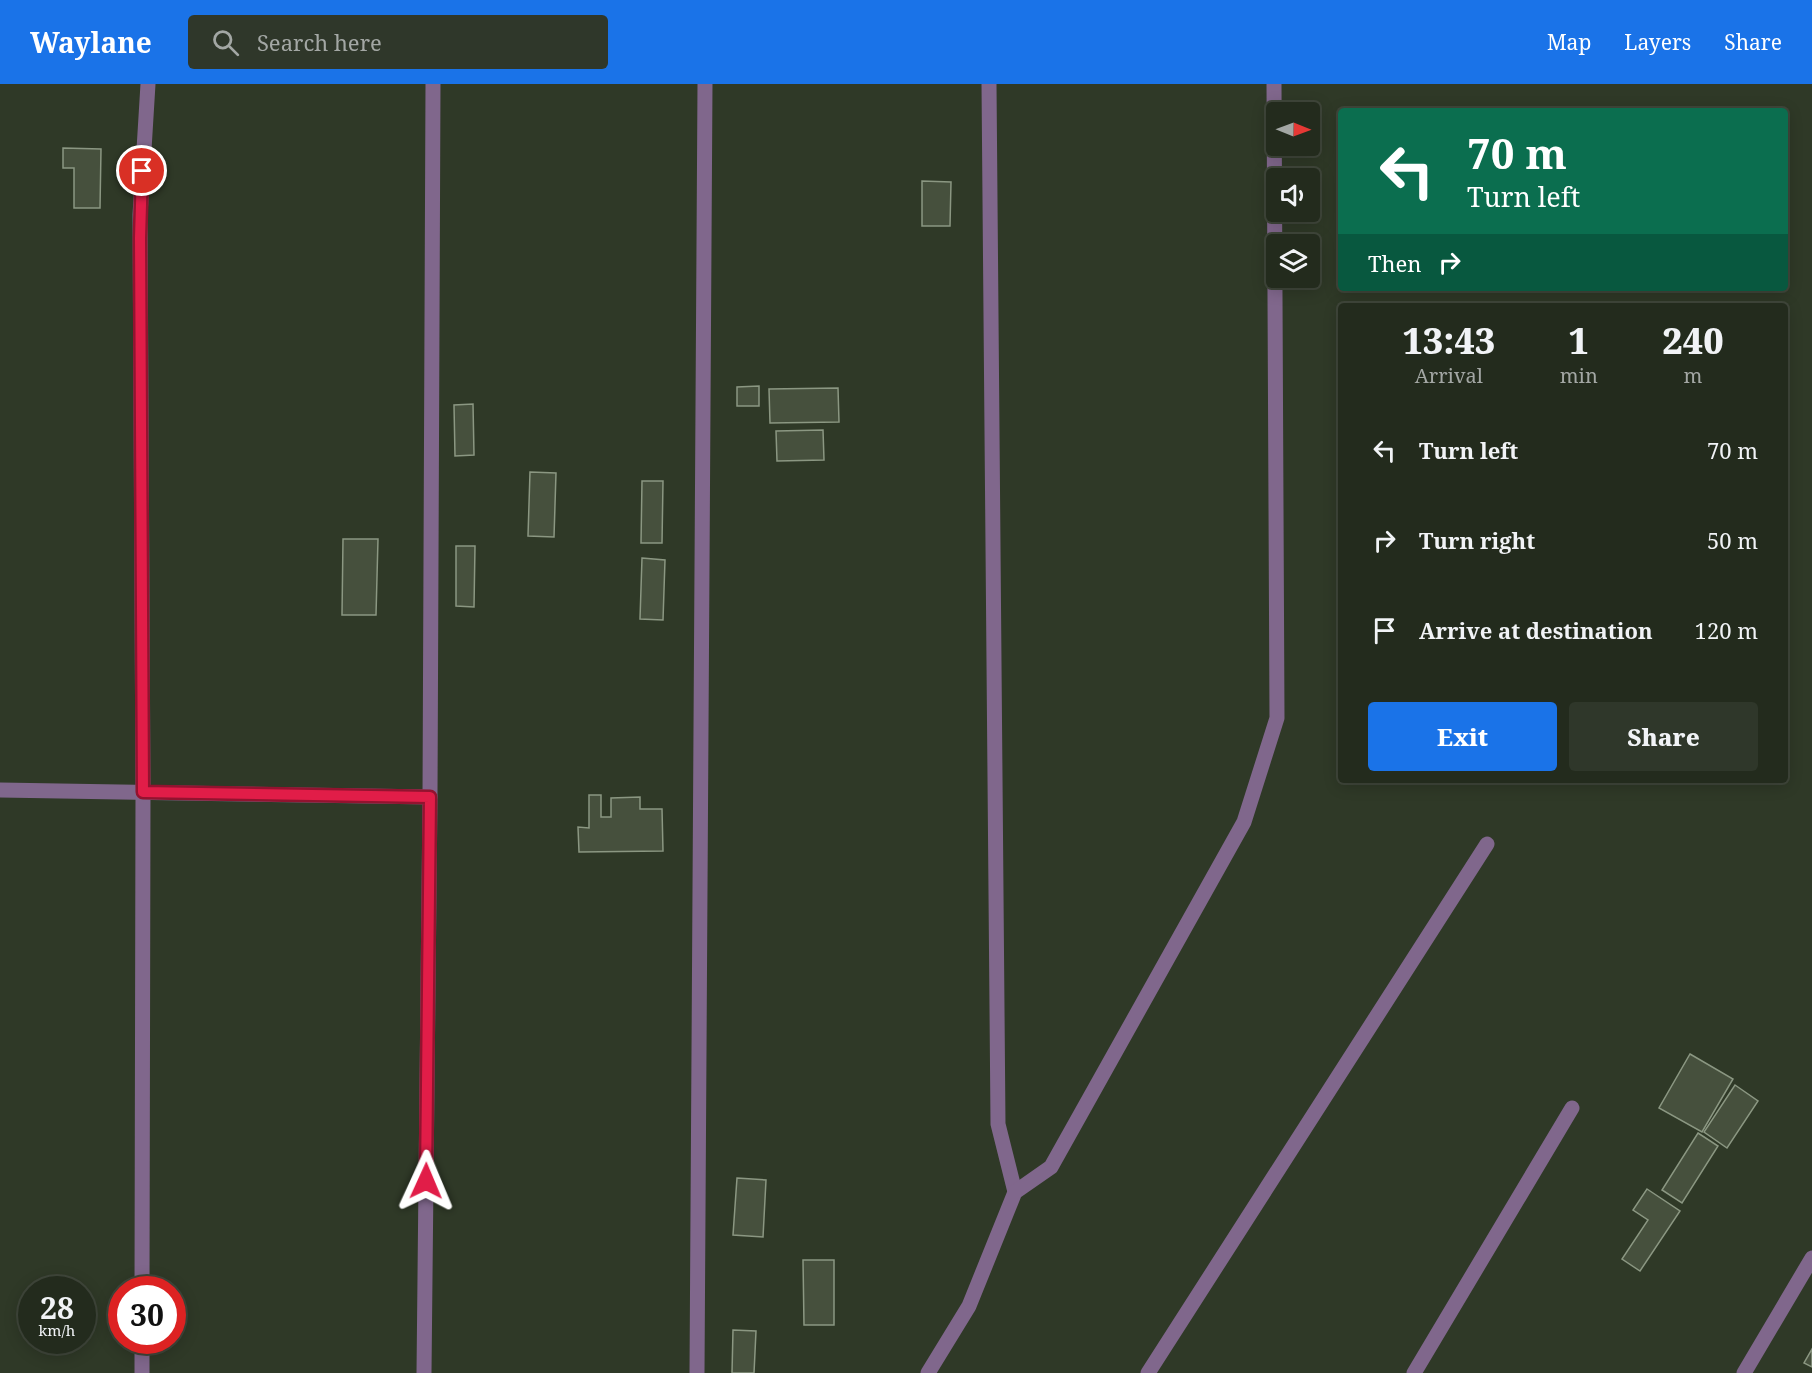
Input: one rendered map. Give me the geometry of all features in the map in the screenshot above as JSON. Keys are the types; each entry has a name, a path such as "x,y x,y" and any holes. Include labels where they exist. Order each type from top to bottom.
{"street":[{"path":"142,1276 143,792 140,215 148,84"},
{"path":"424,1373 430,797 433,84"},
{"path":"697,1373 705,84"},
{"path":"988,84 998,1124 1015,1192"},
{"path":"928,1373 969,1306 1015,1192 1052,1167 1244,822 1277,718 1274,84"},
{"path":"0,790 430,797"},
{"path":"1148,1373 1487,844"},
{"path":"1414,1373 1572,1108"},
{"path":"1744,1373 1812,1258"},
{"path":"142,1354 142,1373"}],"building":[{"path":"63,148 101,149 100,208 74,208 74,168 63,168"},
{"path":"922,181 951,182 950,226 922,226"},
{"path":"759,386 759,406 737,406 737,387"},
{"path":"838,388 839,422 770,423 769,389"},
{"path":"473,404 474,455 455,456 454,405"},
{"path":"823,430 824,460 777,461 776,431"},
{"path":"530,472 556,473 554,537 528,536"},
{"path":"642,481 663,481 662,543 641,543"},
{"path":"343,539 378,539 376,615 342,615"},
{"path":"456,546 475,546 474,607 456,606"},
{"path":"642,558 665,560 663,620 640,619"},
{"path":"589,795 601,795 601,817 611,817 611,798 640,797 640,809 662,809 663,851 579,852 578,827 589,828"},
{"path":"1690,1054 1733,1079 1702,1132 1659,1108"},
{"path":"1735,1085 1758,1101 1727,1148 1704,1132"},
{"path":"1698,1133 1718,1146 1682,1203 1662,1190"},
{"path":"737,1178 766,1180 763,1237 733,1235"},
{"path":"1647,1189 1680,1211 1640,1271 1622,1259 1648,1220 1633,1210"},
{"path":"803,1260 834,1260 834,1325 804,1325"},
{"path":"733,1330 756,1331 754,1373 732,1373"},
{"path":"1812,1349 1812,1367 1804,1363"}],"route":[{"path":"142,171 140,238 143,792 430,797 426,1181"}]}
